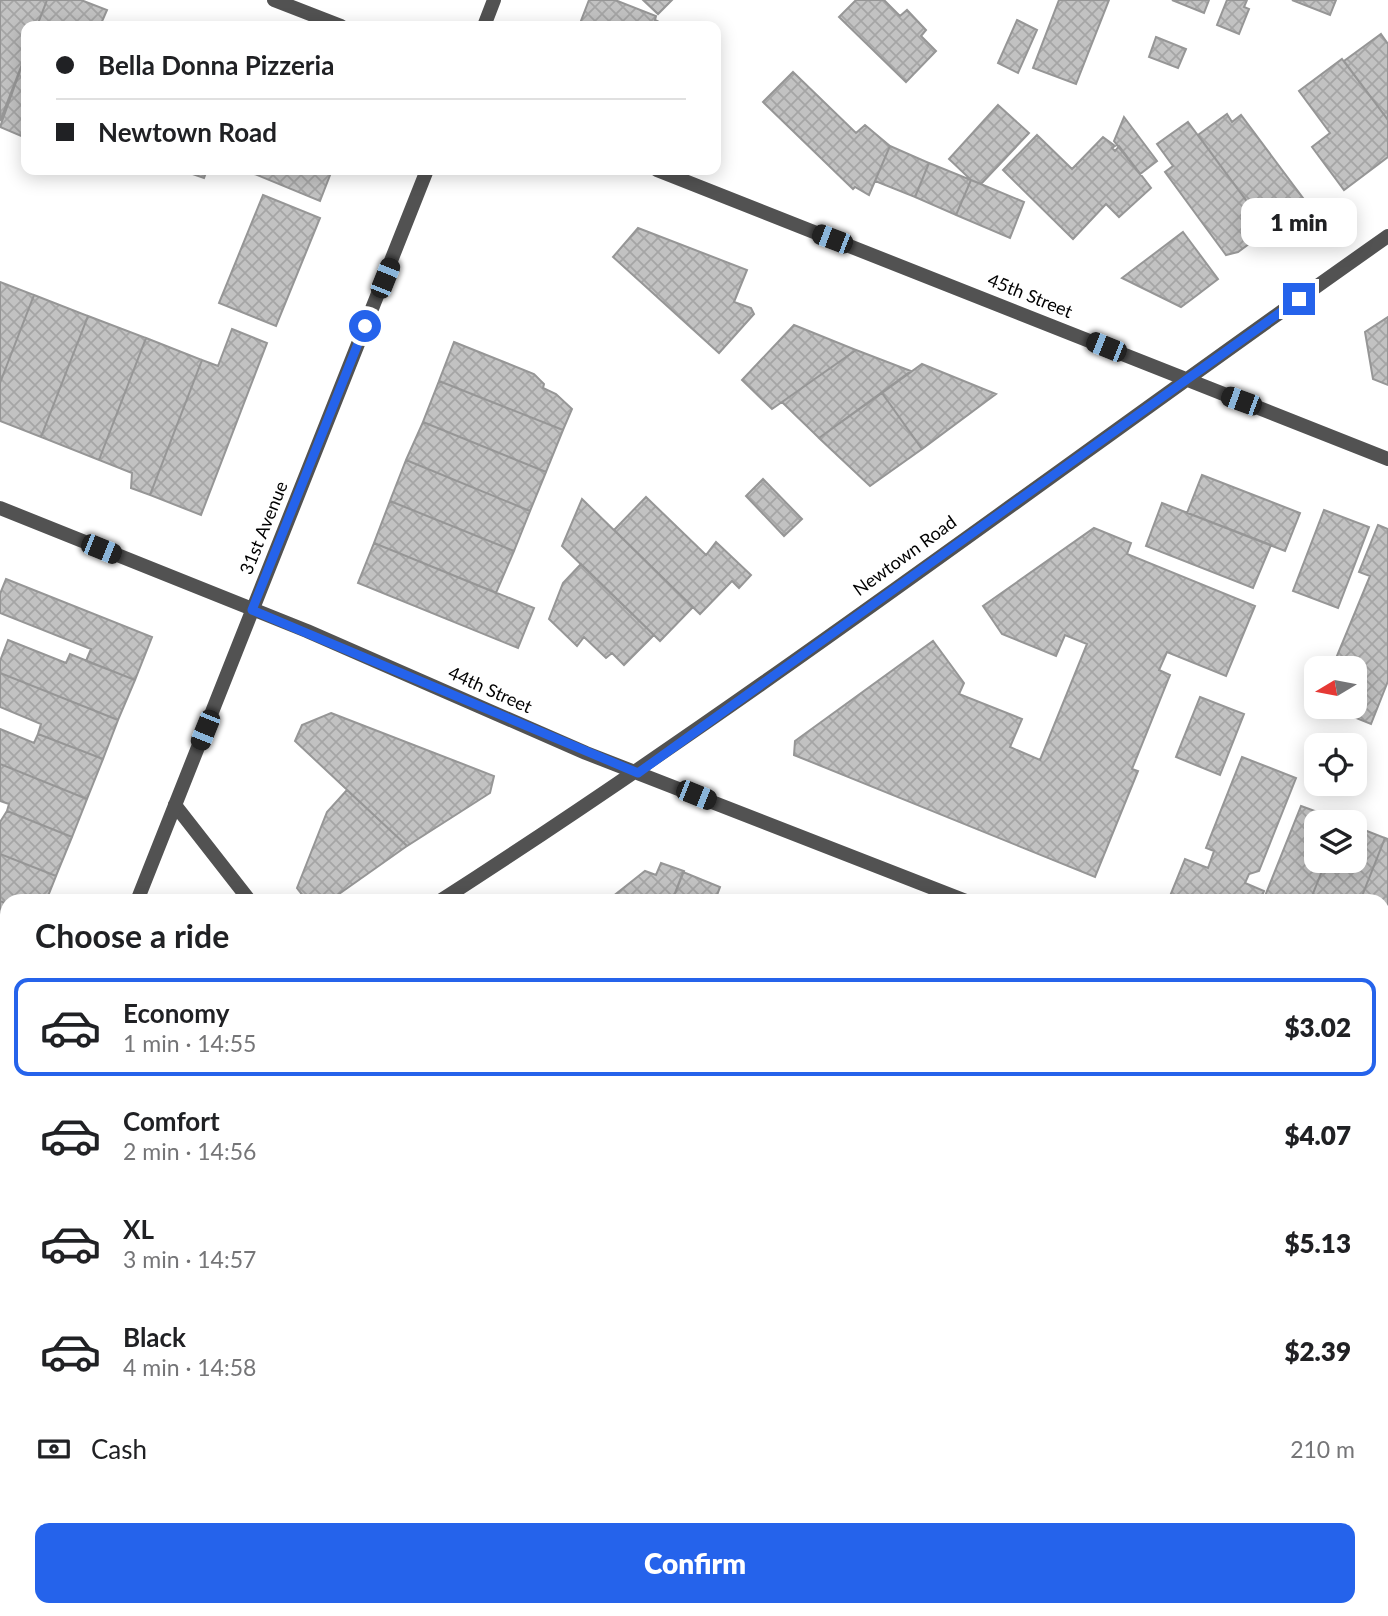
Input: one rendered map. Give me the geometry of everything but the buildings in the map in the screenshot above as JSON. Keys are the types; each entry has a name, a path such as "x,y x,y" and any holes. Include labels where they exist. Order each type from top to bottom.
{"street":[{"path":"274,0 328,21"},
{"path":"486,21 494,0"},
{"name":"31st Avenue","path":"140,894 425,175"},
{"name":"45th Street","path":"670,175 1388,459"},
{"name":"Newtown Road","path":"451,894 638,773 1388,236"},
{"name":"44th Street","path":"0,508 252,610 638,773 948,894"},
{"path":"175,805 245,894"}],"route":[{"path":"365,326 252,610 638,773 1136,413 1299,299"}]}
